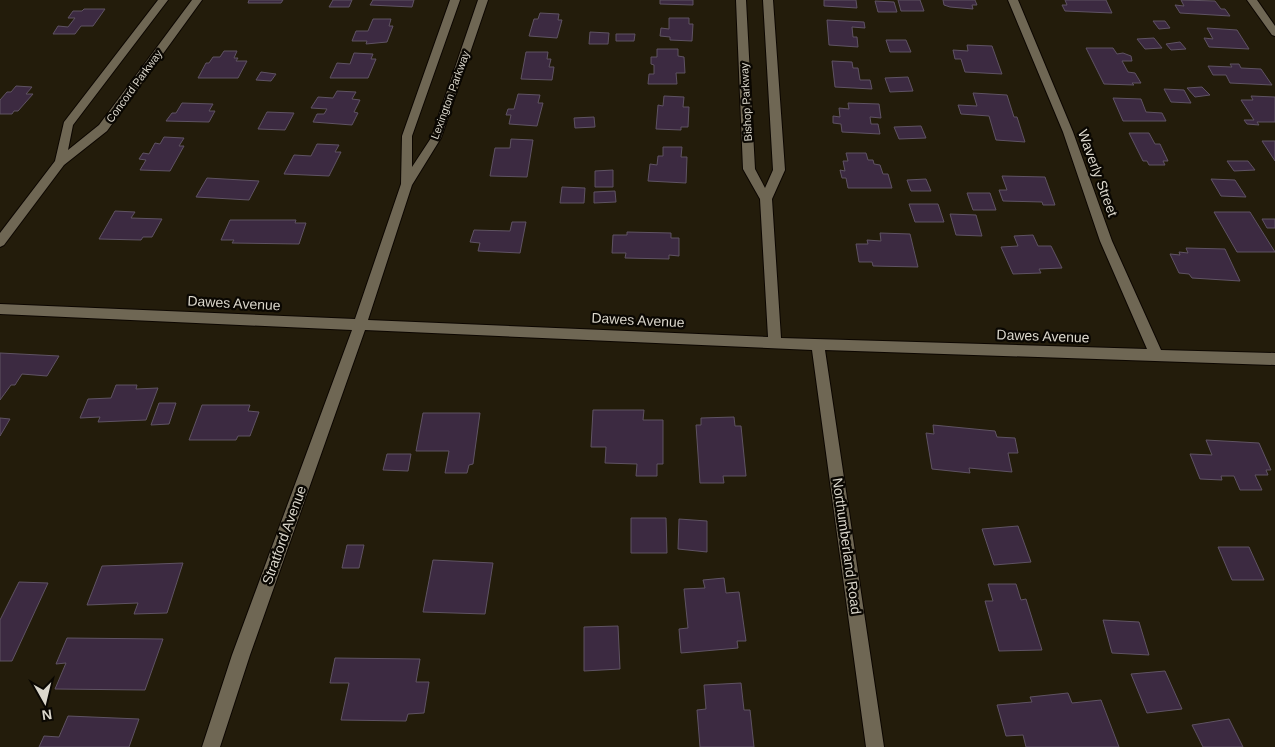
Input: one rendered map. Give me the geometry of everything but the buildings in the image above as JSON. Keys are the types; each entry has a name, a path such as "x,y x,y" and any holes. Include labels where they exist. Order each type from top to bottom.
{"street":[{"name":"Concord Parkway","path":"60,162 68,124 163,0"},
{"name":"Concord Parkway","path":"0,242 60,162 103,128 196,0"},
{"name":"Lexington Parkway","path":"406,185 407,136 455,0"},
{"name":"Lexington Parkway","path":"360,325 406,185 436,138 483,0"},
{"name":"Bishop Parkway","path":"741,0 749,169 766,199 775,343"},
{"name":"Bishop Parkway","path":"766,199 779,170 768,0"},
{"name":"Waverly Street","path":"1013,0 1068,132 1106,241 1157,356"},
{"path":"1252,0 1275,33"},
{"name":"Dawes Avenue","path":"0,309 818,345 1275,359"},
{"name":"Stratford Avenue","path":"211,747 244,645 360,325"},
{"name":"Northumberland Road","path":"818,345 876,747"}]}
